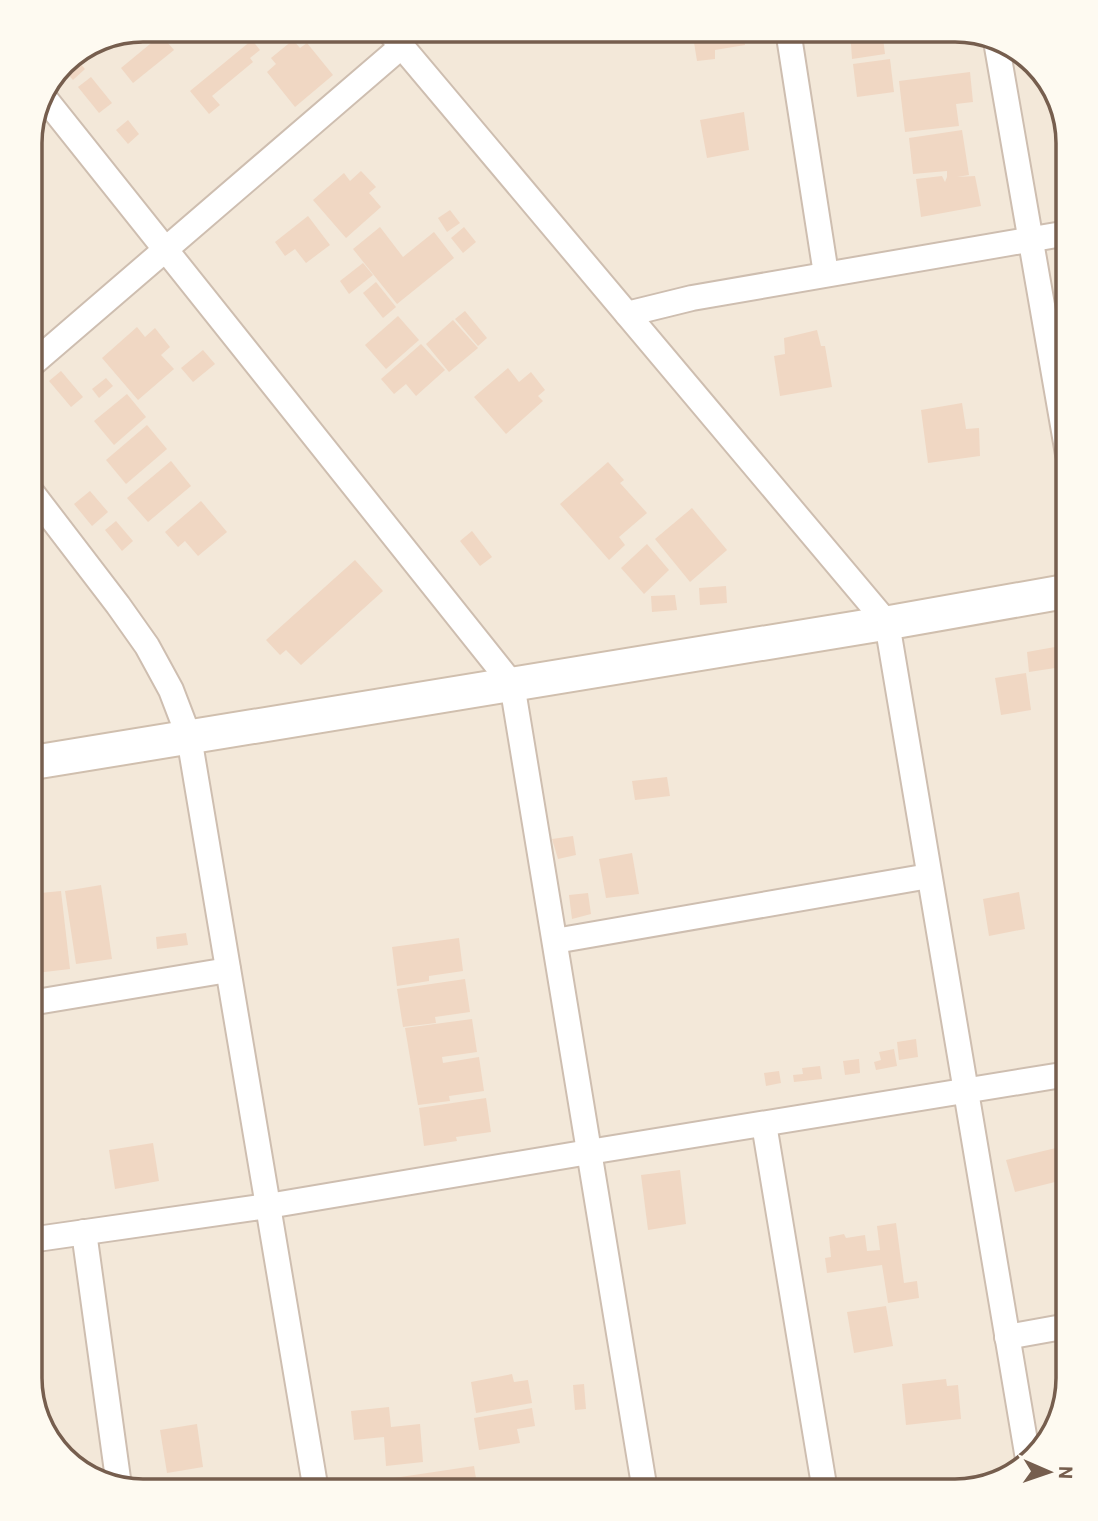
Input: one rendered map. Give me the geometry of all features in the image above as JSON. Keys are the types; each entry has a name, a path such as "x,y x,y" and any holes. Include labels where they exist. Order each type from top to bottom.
{"street":[{"path":"42,356 165,250 391,42"},
{"path":"398,42 887,623 1024,1437"},
{"path":"790,42 827,274"},
{"path":"998,52 1056,386"},
{"path":"50,106 512,684 644,1479"},
{"path":"627,314 692,298 1056,235"},
{"path":"42,506 147,646 172,690 189,737 314,1479"},
{"path":"42,761 1056,593"},
{"path":"555,941 929,876"},
{"path":"42,1001 229,970"},
{"path":"42,1238 268,1206 1056,1076"},
{"path":"764,1124 823,1479"},
{"path":"84,1232 118,1476"},
{"path":"1007,1337 1056,1328"}],"shaded area":[{"path":"143,42 961,42 999,52 1011,59 1035,82 1053,117 1056,143 1056,1378 1053,1404 1042,1428 1036,1437 1014,1437 1014,1459 981,1476 955,1479 137,1479 99,1469 87,1462 63,1439 45,1404 42,1378 42,137 45,117 59,87 87,59 105,50"}],"building":[{"path":"153,42 167,42 174,50 133,83 121,68"},
{"path":"250,42 254,42 260,50 250,58 253,62 212,96 220,105 209,114 190,91"},
{"path":"291,42 295,42 300,48 307,43 333,75 295,107 267,72 276,64 271,58"},
{"path":"694,42 745,42 745,45 715,50 715,59 697,61"},
{"path":"851,42 884,42 885,54 852,59"},
{"path":"890,59 894,92 857,97 853,64"},
{"path":"81,64 85,69 73,80 69,76"},
{"path":"970,72 973,102 956,104 959,126 905,132 899,81"},
{"path":"91,77 112,103 99,113 78,87"},
{"path":"744,112 749,150 707,158 700,120"},
{"path":"128,120 139,134 128,144 116,130"},
{"path":"962,130 969,175 957,177 975,176 981,206 921,217 916,179 942,176 945,182 947,171 913,174 909,138"},
{"path":"361,171 376,187 369,193 381,207 346,238 313,200 344,173 350,181"},
{"path":"450,210 460,223 447,232 438,218"},
{"path":"308,216 330,245 306,263 295,249 285,256 275,242"},
{"path":"380,227 403,257 434,232 454,258 397,304 353,249"},
{"path":"464,227 476,242 463,253 451,238"},
{"path":"363,263 373,275 349,294 340,281"},
{"path":"376,282 396,307 383,318 363,293"},
{"path":"465,311 487,338 478,346 455,319"},
{"path":"398,316 419,340 386,369 365,345"},
{"path":"453,320 478,348 449,372 426,344"},
{"path":"137,327 145,337 155,328 170,347 161,355 174,369 138,400 102,358"},
{"path":"817,330 821,346 825,346 832,387 780,396 774,356 785,354 784,338"},
{"path":"421,344 445,370 416,396 406,384 394,394 381,379"},
{"path":"203,350 215,364 193,382 181,368"},
{"path":"508,368 519,382 531,372 545,390 538,396 543,401 506,434 474,397"},
{"path":"61,371 83,397 71,407 49,381"},
{"path":"106,378 113,386 99,398 92,389"},
{"path":"127,394 146,417 114,445 94,421"},
{"path":"962,403 966,429 979,428 980,456 928,463 921,410"},
{"path":"147,425 167,449 126,484 106,460"},
{"path":"171,461 191,486 148,522 127,498"},
{"path":"608,462 624,480 620,483 647,513 619,537 625,545 609,560 560,504"},
{"path":"90,491 108,512 92,526 74,504"},
{"path":"201,501 227,532 198,556 185,541 178,547 165,532"},
{"path":"692,508 727,550 690,582 655,539"},
{"path":"116,521 133,541 122,551 105,530"},
{"path":"472,531 492,557 480,566 460,541"},
{"path":"647,544 669,570 644,594 621,568"},
{"path":"355,560 383,591 301,665 286,650 280,655 266,640"},
{"path":"726,586 727,603 700,605 699,588"},
{"path":"675,595 677,610 652,612 651,596"},
{"path":"1056,647 1056,668 1029,672 1027,652"},
{"path":"1026,673 1031,710 1001,715 995,678"},
{"path":"667,777 670,796 635,800 632,781"},
{"path":"573,836 576,855 558,859 552,839"},
{"path":"632,853 639,894 606,898 599,859"},
{"path":"101,885 112,959 76,964 65,891"},
{"path":"61,891 70,969 42,972 42,893"},
{"path":"1019,892 1025,929 989,936 983,899"},
{"path":"588,893 591,914 572,919 569,895"},
{"path":"186,933 188,945 157,949 156,937"},
{"path":"459,938 463,971 429,976 429,981 397,986 392,947"},
{"path":"465,979 470,1012 435,1017 436,1023 403,1027 397,989"},
{"path":"472,1019 477,1052 442,1057 443,1063 479,1057 484,1091 449,1096 450,1101 418,1105 405,1028"},
{"path":"916,1039 918,1057 899,1060 897,1042"},
{"path":"894,1049 897,1066 876,1070 874,1062 881,1060 879,1052"},
{"path":"859,1059 860,1073 845,1075 843,1061"},
{"path":"820,1066 822,1079 794,1082 793,1075 803,1074 802,1068"},
{"path":"779,1071 781,1083 766,1086 764,1073"},
{"path":"486,1098 491,1132 456,1137 457,1141 424,1146 419,1108"},
{"path":"153,1143 159,1181 115,1189 109,1150"},
{"path":"1056,1148 1056,1182 1015,1192 1006,1160"},
{"path":"680,1170 686,1224 648,1230 641,1175"},
{"path":"896,1223 904,1283 917,1281 919,1298 888,1303 882,1265 827,1273 825,1258 831,1257 829,1237 844,1234 846,1238 865,1235 867,1251 880,1250 877,1226"},
{"path":"886,1306 893,1346 854,1353 847,1312"},
{"path":"512,1374 514,1382 528,1380 532,1403 476,1413 471,1382"},
{"path":"946,1379 947,1386 958,1385 961,1419 906,1425 902,1384"},
{"path":"584,1384 586,1409 575,1410 573,1385"},
{"path":"389,1407 391,1427 420,1424 423,1462 386,1466 384,1437 354,1440 351,1411"},
{"path":"532,1408 535,1426 517,1429 520,1443 479,1450 474,1418"},
{"path":"197,1424 203,1467 167,1473 160,1430"},
{"path":"474,1466 476,1479 387,1479"}]}
